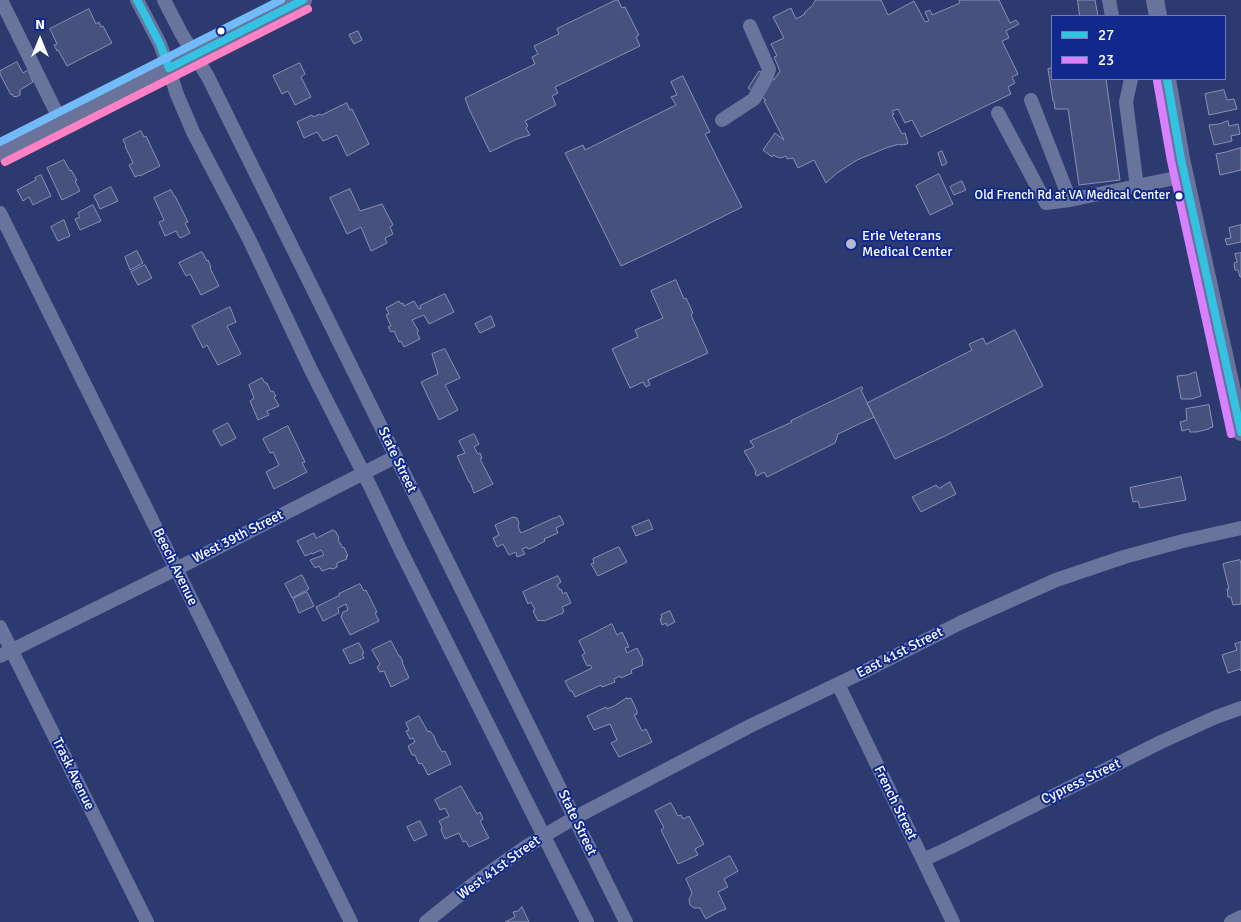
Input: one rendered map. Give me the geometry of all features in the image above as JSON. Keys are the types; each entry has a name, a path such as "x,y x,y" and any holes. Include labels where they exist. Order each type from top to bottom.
{"main road":[{"path":"0,153 303,0"},
{"path":"1167,80 1185,176 1241,432"}],"street":[{"path":"1,0 61,122"},
{"path":"137,0 160,44 176,92 193,132 249,239 311,370 587,922"},
{"name":"State Street","path":"164,0 181,33 208,77 626,922"},
{"path":"1109,0 1112,15"},
{"path":"722,120 754,99 767,76 769,69 750,26"},
{"path":"1131,80 1126,102 1137,187"},
{"path":"1032,100 1070,200"},
{"path":"998,113 1046,203 1137,187 1185,176"},
{"name":"Beech Avenue","path":"0,213 351,922"},
{"name":"West 39th Street","path":"6,653 395,457"},
{"name":"East 41st Street","path":"574,818 752,725 960,623 1056,580 1183,540 1241,528"},
{"name":"Trask Avenue","path":"0,627 6,653 146,922"},
{"name":"French Street","path":"838,684 953,922"},
{"name":"Cypress Street","path":"923,860 1161,742 1241,708"},
{"name":"West 41st Street","path":"426,922 472,885 527,846 574,818"},
{"path":"1231,922 1241,917"}],"building":[{"path":"618,0 622,8 625,7 639,35 636,37 640,46 555,87 558,93 552,96 556,105 525,121 530,135 490,152 465,98 535,64 532,57 538,54 534,46 559,34 557,29"},
{"path":"816,0 881,0 888,15 914,1 925,22 929,21 925,12 930,10 932,15 960,3 959,0 999,0 1010,23 1016,20 1019,24 1006,31 1009,38 1002,41 1018,74 1012,77 1015,83 1008,87 1011,94 921,137 912,120 905,123 898,109 892,111 894,114 892,115 902,134 905,133 908,143 886,148 857,160 826,183 814,160 798,168 793,158 787,159 786,156 781,158 773,155 772,157 763,150 775,133 784,140 764,101 766,100 748,88 759,71 774,80 780,71 774,57 777,56 771,44 784,38 773,17 791,8 796,19 805,14"},
{"path":"1078,0 1095,0 1098,15 1080,15"},
{"path":"89,9 96,24 99,22 101,27 103,26 112,43 67,66 54,45 57,44 50,29"},
{"path":"358,31 362,40 354,44 349,35"},
{"path":"17,62 23,73 28,70 33,82 20,90 20,95 14,97 11,95 0,71"},
{"path":"300,63 305,74 301,77 311,97 295,105 288,91 282,94 273,76"},
{"path":"1051,68 1051,80 1106,80 1120,180 1079,185 1068,109 1055,109 1048,69"},
{"path":"683,76 710,132 705,134 742,207 621,266 565,153 583,145 585,150 676,105 671,97 677,95 671,82"},
{"path":"1224,90 1227,100 1234,99 1237,109 1209,115 1205,94"},
{"path":"347,103 350,110 352,109 369,144 347,156 337,135 323,141 317,132 304,138 297,122 312,115 313,117 321,115"},
{"path":"1228,121 1229,126 1238,124 1240,134 1231,136 1232,141 1214,145 1209,125"},
{"path":"141,131 144,137 146,136 160,166 135,177 129,165 133,163 123,140"},
{"path":"1241,148 1241,170 1220,175 1216,154"},
{"path":"942,151 947,163 942,166 938,153"},
{"path":"64,160 77,180 75,181 80,191 62,200 47,168"},
{"path":"939,174 953,204 930,215 916,186"},
{"path":"41,175 51,196 33,205 29,197 23,201 17,190 36,180 35,178"},
{"path":"962,181 966,190 954,195 950,187"},
{"path":"111,187 118,201 100,209 94,196"},
{"path":"350,189 360,211 382,204 393,225 390,227 393,234 385,238 387,243 371,251 361,227 347,234 330,198"},
{"path":"171,190 188,222 185,223 190,233 181,238 176,231 165,236 159,222 164,220 154,198"},
{"path":"93,205 101,221 80,230 75,219 80,217 78,213"},
{"path":"64,220 70,236 58,241 51,227"},
{"path":"1241,225 1241,242 1227,245 1225,239 1231,238 1229,228"},
{"path":"137,251 143,263 130,270 125,257"},
{"path":"202,252 208,260 219,286 201,295 190,274 186,276 179,263"},
{"path":"1241,253 1240,277 1238,270 1235,270 1234,263 1237,262 1235,254"},
{"path":"145,265 152,278 138,285 131,272"},
{"path":"676,280 684,299 686,298 693,313 691,315 708,353 648,380 650,385 646,387 643,382 630,388 612,349 638,337 635,330 663,318 651,291"},
{"path":"445,294 454,312 429,324 424,315 412,320 418,330 417,333 420,339 404,347 401,341 399,342 394,331 391,332 388,327 391,326 386,315 389,314 386,308 399,301 404,306 414,301 419,309 421,308 420,306"},
{"path":"230,307 236,322 227,326 241,354 218,365 207,345 203,348 192,326"},
{"path":"491,316 495,326 480,333 475,324"},
{"path":"1015,330 1043,386 895,459 867,403 972,350 969,344 983,338 986,344"},
{"path":"445,349 460,378 445,385 458,410 439,420 421,382 438,374 432,354"},
{"path":"1196,372 1201,396 1192,399 1181,399 1177,376"},
{"path":"262,378 267,383 271,392 273,391 279,406 267,411 269,415 258,420 250,401 254,398 249,385"},
{"path":"862,387 863,389 861,390 874,417 838,434 835,443 767,477 764,472 757,476 755,474 756,471 744,451 754,447 750,441"},
{"path":"1209,405 1213,427 1196,432 1190,432 1189,429 1182,431 1180,422 1187,420 1186,409"},
{"path":"228,423 236,438 221,446 213,431"},
{"path":"288,426 305,462 302,463 307,472 274,489 266,472 279,465 273,452 270,453 263,439"},
{"path":"474,434 479,444 474,447 478,454 480,453 482,458 480,459 493,484 474,493 457,456 465,453 459,441"},
{"path":"1181,477 1186,500 1140,508 1138,501 1133,502 1130,488"},
{"path":"950,482 956,494 921,512 912,497 936,485 939,488"},
{"path":"560,516 564,524 556,528 558,533 544,539 545,541 532,548 522,549 525,554 517,557 516,552 509,555 503,544 497,547 493,538 499,535 495,525 513,517 517,518 521,533"},
{"path":"649,520 653,529 636,536 632,527"},
{"path":"333,530 336,532 338,540 348,556 346,556 347,559 337,563 337,567 322,571 319,566 315,568 310,560 324,555 321,550 305,556 297,541 314,533 316,538"},
{"path":"619,547 627,562 598,576 591,564 594,563 593,559"},
{"path":"1240,560 1241,604 1233,605 1231,597 1228,597 1227,589 1229,589 1223,564"},
{"path":"302,575 309,589 292,598 285,584"},
{"path":"558,576 561,582 557,585 563,594 566,592 571,603 562,607 563,613 544,621 538,621 531,602 528,604 523,592"},
{"path":"360,584 364,591 366,590 377,612 375,613 379,621 350,635 341,617 343,612 348,610 346,604 338,608 339,613 323,621 316,607"},
{"path":"307,592 314,606 299,613 293,599"},
{"path":"670,611 675,622 667,626 666,623 662,625 661,615"},
{"path":"612,624 617,635 622,632 629,647 625,648 627,653 637,648 643,660 643,665 631,670 632,673 614,679 615,682 602,687 601,685 575,697 565,681 592,668 590,665 587,666 582,655 585,653 579,641"},
{"path":"391,641 403,662 409,678 391,687 384,671 380,672 377,667 380,664 372,650"},
{"path":"1241,642 1241,671 1240,669 1228,673 1222,655 1237,650 1235,644"},
{"path":"359,643 364,653 362,654 364,658 350,664 343,650"},
{"path":"627,698 631,698 637,711 637,714 634,715 642,731 646,729 652,742 619,757 611,743 617,740 610,724 594,730 587,716 606,707 607,709 614,706"},
{"path":"419,716 428,732 430,731 434,736 442,752 445,751 451,764 428,775 422,763 419,764 408,746 415,742 413,738 410,739 406,731 409,730 406,723"},
{"path":"461,786 477,814 480,812 483,819 480,821 489,838 469,847 466,841 463,842 459,833 445,839 439,821 449,816 445,808 440,810 435,800"},
{"path":"671,803 678,816 681,815 683,819 689,816 704,844 695,849 698,855 678,864 661,830 664,828 655,811"},
{"path":"420,821 427,835 414,841 407,827"},
{"path":"730,856 738,871 724,879 728,887 718,892 726,909 706,919 700,908 694,908 690,905 689,899 692,893 686,879"},
{"path":"522,907 529,922 505,922 515,917 513,912 518,911"}],"transit line":[{"name":"27","path":"137,0 160,44 169,68 303,0"},
{"path":"0,142 281,0"},
{"path":"5,162 308,9"},
{"name":"27","path":"1167,80 1181,159 1241,432"},
{"name":"23","path":"1157,81 1171,161 1231,434"}],"place":[{"name":"Old French Rd at VA Medical Center","path":"1179,196"},
{"name":"Erie Veterans Medical Center","path":"851,244"}]}
